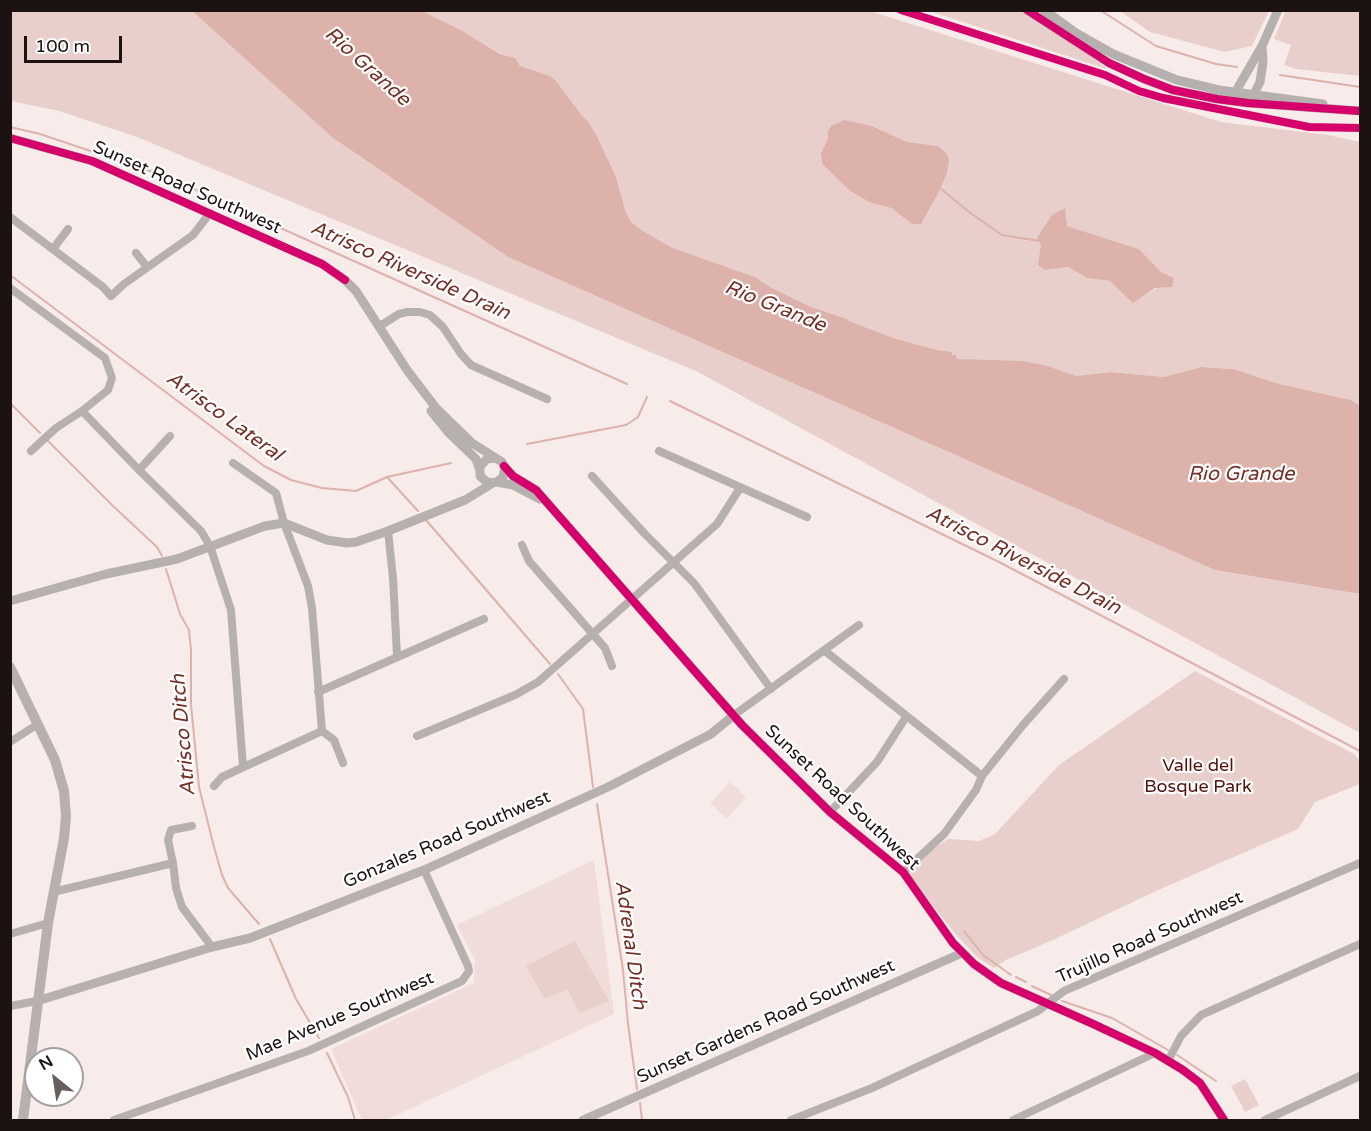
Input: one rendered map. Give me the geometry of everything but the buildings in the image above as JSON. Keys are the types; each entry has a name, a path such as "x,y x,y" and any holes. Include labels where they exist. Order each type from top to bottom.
{"main road":[{"path":"10,667 55,760 64,791 66,816 48,923 23,1120"}],"street":[{"path":"1027,10 1109,63 1173,90 1248,103 1360,111"},
{"path":"1044,10 1076,33 1113,54 1150,71 1177,80 1219,90 1360,111"},
{"path":"1236,91 1262,46 1278,10"},
{"path":"1248,103 1260,82 1263,62 1262,46"},
{"name":"Sunset Road Southwest","path":"10,138 92,161 322,264 345,280 356,291 380,326 429,408 448,432 476,459 479,470"},
{"path":"10,217 103,287 111,296 124,284 193,235 210,213"},
{"path":"53,249 68,229"},
{"path":"136,253 147,267"},
{"path":"10,288 105,358 112,378 108,390 56,428 31,451"},
{"path":"380,326 399,314 407,312 430,315 439,322 471,365 547,399"},
{"name":"Sunset Road Southwest","path":"407,370 444,417 472,443 495,458"},
{"path":"82,411 201,531 210,546 231,610 243,767"},
{"path":"139,470 170,436"},
{"path":"659,451 807,517"},
{"path":"10,601 106,574 177,559 265,526 284,523 327,540 347,543 367,539 465,500 496,483 503,477 504,466 501,460 495,458 485,460 479,470 476,484 471,490 439,509"},
{"path":"233,463 276,493 284,523 308,586 312,608 322,730 334,740 343,763"},
{"name":"Sunset Road Southwest","path":"504,466 513,476 536,490 542,500 742,725 830,812 903,872 962,953 1001,983 1155,1053 1183,1070 1200,1083 1224,1120"},
{"path":"479,470 486,482 496,483"},
{"path":"592,476 694,583 771,689"},
{"name":"Sunset Road Southwest","path":"496,483 520,488 542,500"},
{"path":"417,736 528,688 594,634 717,524 741,488"},
{"path":"388,531 397,656"},
{"path":"522,545 529,561 608,652 612,666"},
{"path":"318,692 484,619"},
{"name":"Gonzales Road Southwest","path":"10,1006 38,1001 212,947 250,938 424,870 608,787 711,734 859,625"},
{"path":"825,651 982,776"},
{"path":"903,872 944,834 976,790 982,776 1064,679"},
{"path":"830,812 877,762 906,717"},
{"path":"10,742 38,724"},
{"path":"214,786 222,777 322,730"},
{"path":"192,826 171,830 168,840 176,888 182,907 212,947"},
{"name":"Trujillo Road Southwest","path":"791,1120 872,1088 1038,1011 1064,991 1360,862"},
{"path":"53,892 173,863"},
{"name":"Mae Avenue Southwest","path":"114,1120 308,1051 462,981 469,971 467,962 424,870"},
{"path":"10,934 48,923"},
{"path":"1168,1061 1181,1036 1201,1015 1360,944"},
{"name":"Sunset Gardens Road Southwest","path":"583,1120 962,953"},
{"path":"1013,1120 1155,1053"},
{"path":"1265,1120 1360,1076"}],"shaded area":[{"path":"730,782 746,797 727,819 710,803"},
{"path":"594,860 614,1014 386,1120 362,1120 331,1049 474,983 475,960 457,925"}],"green space":[{"path":"1286,10 1360,11 1360,76 1296,69 1284,65 1291,45 1274,39"},
{"path":"10,11 192,11 333,138 508,257 1215,570 1360,594 1360,733 698,372 137,137 59,111 11,101"},
{"path":"422,11 870,11 1221,122 1328,135 1360,142 1360,406 1351,400 1276,383 1234,369 1201,367 1164,377 1111,372 1076,376 1048,366 957,359 952,352 896,339 811,307 755,277 673,248 631,222 626,213 616,177 597,136 557,82 550,76 520,66 515,58 501,54 463,31","holes":["872,126 907,142 938,146 946,173 937,196 921,224 912,224 891,208 871,203 850,191 822,164 821,153 828,138","1067,226 1139,249 1161,272 1174,278 1133,302 1111,281 1087,278 1068,267 1045,270 1040,241"]},
{"path":"929,11 1034,11 1107,69"},
{"path":"1120,11 1269,11 1252,46 1225,52 1150,32"},
{"name":"Valle del Bosque Park","path":"1195,671 1354,754 1360,761 1360,784 1315,802 1298,829 1156,891 1006,960 994,968 977,957 957,936 907,873 931,850 948,839 979,841 995,834 1059,765"},
{"path":"575,941 609,1001 579,1013 568,990 544,998 526,966"},
{"path":"1245,1079 1259,1105 1245,1112 1231,1086"}],"water":[{"name":"Rio Grande","path":"192,11 422,11 463,31 500,54 515,58 520,66 550,76 557,82 597,136 616,177 626,213 631,222 643,231 673,248 755,277 811,307 896,339 952,352 957,359 1022,361 1048,366 1076,376 1111,372 1164,377 1201,367 1234,369 1276,383 1351,400 1360,406 1360,594 1215,570 508,257 333,138"},
{"path":"844,120 872,126 907,142 938,146 947,154 949,160 947,173 921,224 912,224 891,208 871,203 850,191 822,164 821,153 828,138 828,131 831,126"},
{"path":"1065,208 1067,226 1139,249 1161,272 1174,278 1172,287 1155,288 1133,303 1110,281 1087,278 1068,267 1045,270 1038,265 1041,245 1037,238 1052,215"}],"waterway":[{"path":"1100,10 1156,46 1216,64 1237,67"},
{"path":"1280,75 1360,87"},
{"name":"Atrisco Riverside Drain","path":"10,127 40,134 165,176 627,384"},
{"path":"940,188 1002,235 1040,241"},
{"name":"Atrisco Lateral","path":"10,275 264,466 291,480 322,488 356,491 387,477 451,463"},
{"path":"527,444 626,425 638,417 647,397"},
{"name":"Atrisco Riverside Drain","path":"670,401 999,562 1360,751"},
{"path":"10,403 40,433"},
{"name":"Atrisco Ditch","path":"48,441 157,547 162,556"},
{"name":"Adrenal Ditch","path":"387,477 418,511"},
{"name":"Adrenal Ditch","path":"426,520 550,664"},
{"name":"Atrisco Ditch","path":"166,569 180,614 189,630 191,704 199,787 214,847 228,888 259,924"},
{"name":"Adrenal Ditch","path":"558,674 583,709 593,787"},
{"name":"Adrenal Ditch","path":"597,804 623,970 637,1089"},
{"name":"Atrisco Lateral","path":"964,931 983,955 1011,975"},
{"name":"Atrisco Ditch","path":"270,939 296,999 319,1038"},
{"name":"Atrisco Lateral","path":"1016,977 1026,982"},
{"name":"Atrisco Lateral","path":"1032,986 1053,996"},
{"name":"Atrisco Lateral","path":"1062,1001 1112,1018 1168,1050"},
{"name":"Atrisco Ditch","path":"327,1053 348,1097 355,1120"},
{"name":"Atrisco Lateral","path":"1177,1055 1216,1081"},
{"name":"Adrenal Ditch","path":"640,1103 642,1120"}],"cycle path":[{"path":"901,10 1105,75 1139,91 1163,98 1309,127 1360,128"},
{"path":"1027,10 1109,63 1173,90 1248,103 1360,111"},
{"path":"10,138 92,161 322,264 345,280"},
{"path":"504,466 513,476 536,490 742,725 830,812 903,872 953,943 974,964 1001,983 1155,1053 1183,1070 1200,1083 1224,1120"}]}
